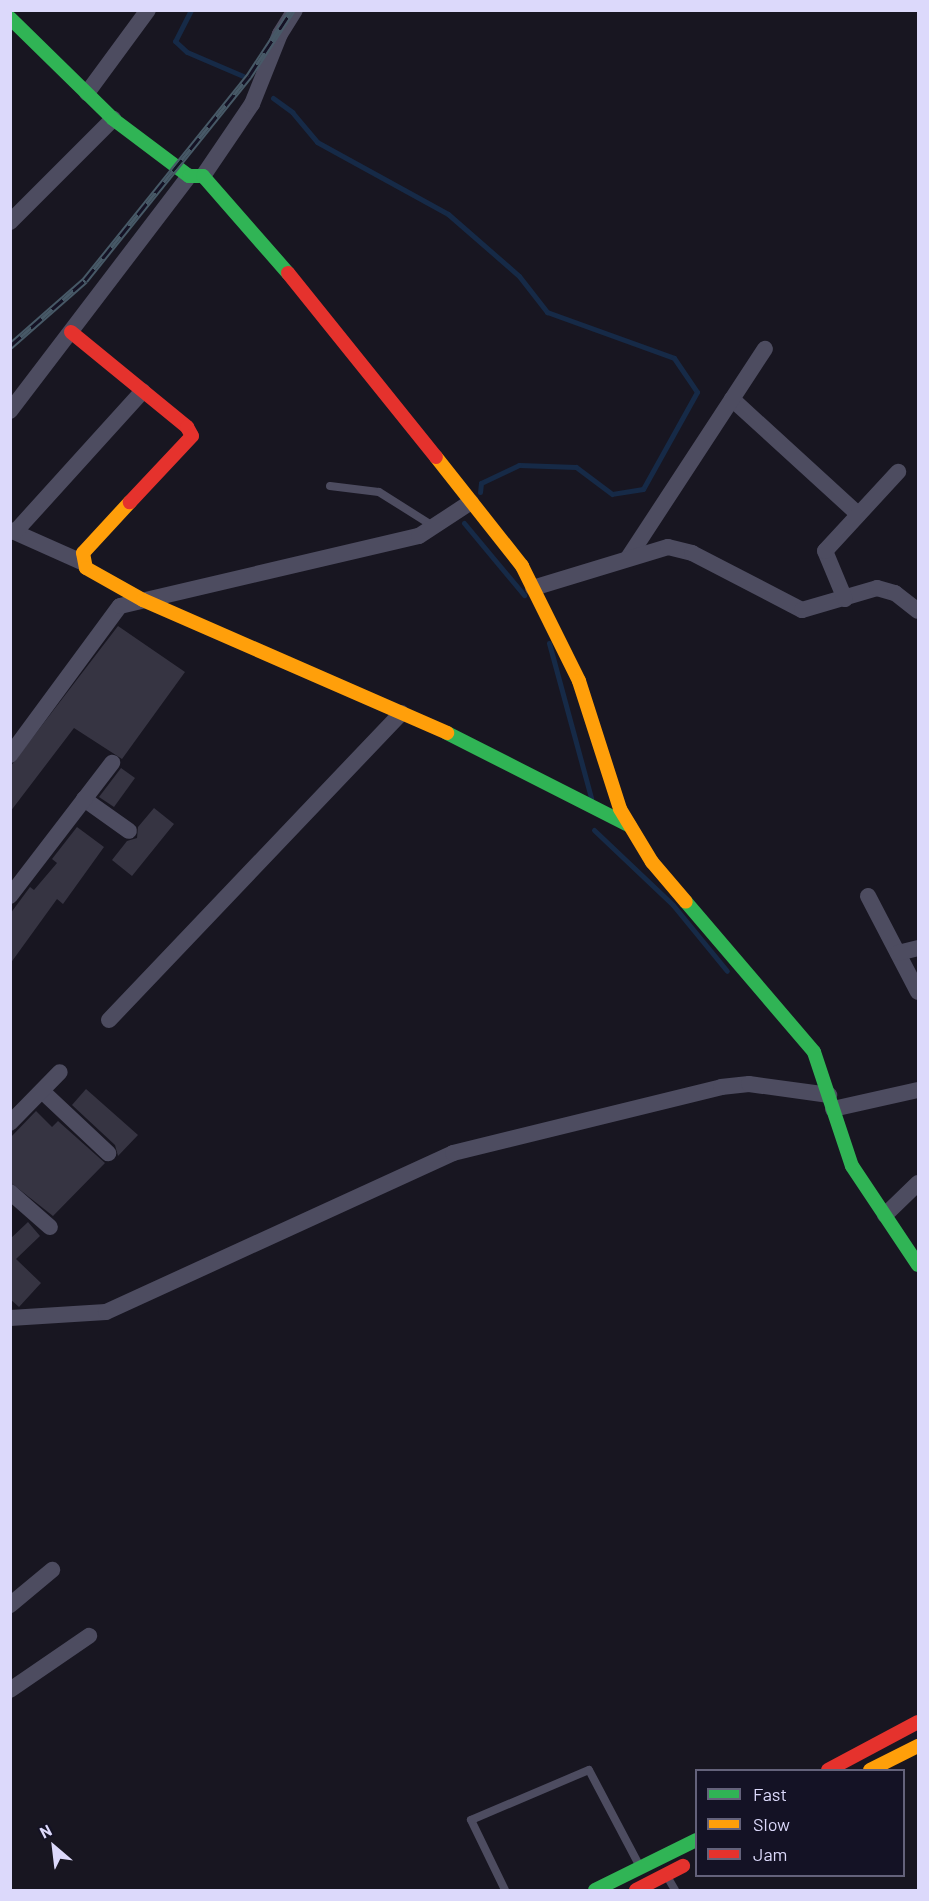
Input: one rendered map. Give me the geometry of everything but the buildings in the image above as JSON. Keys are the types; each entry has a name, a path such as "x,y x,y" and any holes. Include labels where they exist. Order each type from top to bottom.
{"street":[{"path":"87,93 148,10"},
{"path":"10,411 252,104 280,34 295,10"},
{"path":"10,18 112,119 196,176 302,289 522,566 579,681 620,809 652,862 814,1052 852,1166 918,1264"},
{"path":"10,222 112,119"},
{"path":"70,333 187,427 191,440 83,553 82,562"},
{"path":"628,558 765,348"},
{"path":"143,391 13,531 82,562 86,568 142,600 401,713 630,826"},
{"path":"732,399 858,514"},
{"path":"845,599 825,551 898,472"},
{"path":"12,749 113,612 142,600 419,536 471,501"},
{"path":"533,588 657,549 679,549 802,610 886,588 918,611"},
{"path":"109,1020 401,713"},
{"path":"13,886 112,763"},
{"path":"84,799 129,831"},
{"path":"868,896 918,992"},
{"path":"898,953 918,948"},
{"path":"10,1123 60,1072"},
{"path":"10,1318 106,1312 453,1153 721,1087 749,1084 831,1102 918,1090"},
{"path":"42,1091 108,1153"},
{"path":"885,1215 918,1183"},
{"path":"10,1192 50,1227"},
{"path":"10,1605 52,1570"},
{"path":"10,1690 89,1636"},
{"path":"830,1769 918,1722"},
{"path":"872,1769 918,1746"},
{"path":"595,1890 695,1841"},
{"path":"636,1890 695,1860"}],"lane":[{"path":"330,486 370,489 434,527"},
{"path":"505,1890 471,1820 589,1770 641,1868"},
{"path":"667,1875 675,1890"}],"waterway":[{"path":"191,10 175,41 187,52 243,76"},
{"path":"273,98 292,112 317,142 448,214 519,276 547,312 674,358 697,392 643,489 612,494 576,467 519,465 481,483 480,492"},
{"path":"464,523 524,595"},
{"path":"549,643 591,798"},
{"path":"594,830 673,905 727,971"}],"railway":[{"path":"10,346 85,280 249,76 292,10"}],"traffic: fast":[{"path":"10,18 113,119 189,176 203,176 288,273"},
{"path":"447,733 630,826"},
{"path":"686,902 814,1052 852,1166 918,1265"},
{"path":"595,1890 695,1840"}],"traffic: slow":[{"path":"436,457 522,566 579,681 620,809 652,862 686,902"},
{"path":"130,502 83,553 86,568 143,600 447,733"},
{"path":"872,1769 918,1746"}],"traffic: jam":[{"path":"288,273 436,457"},
{"path":"71,332 187,427 192,436 130,502"},
{"path":"830,1769 918,1722"},
{"path":"636,1890 683,1866"}]}
